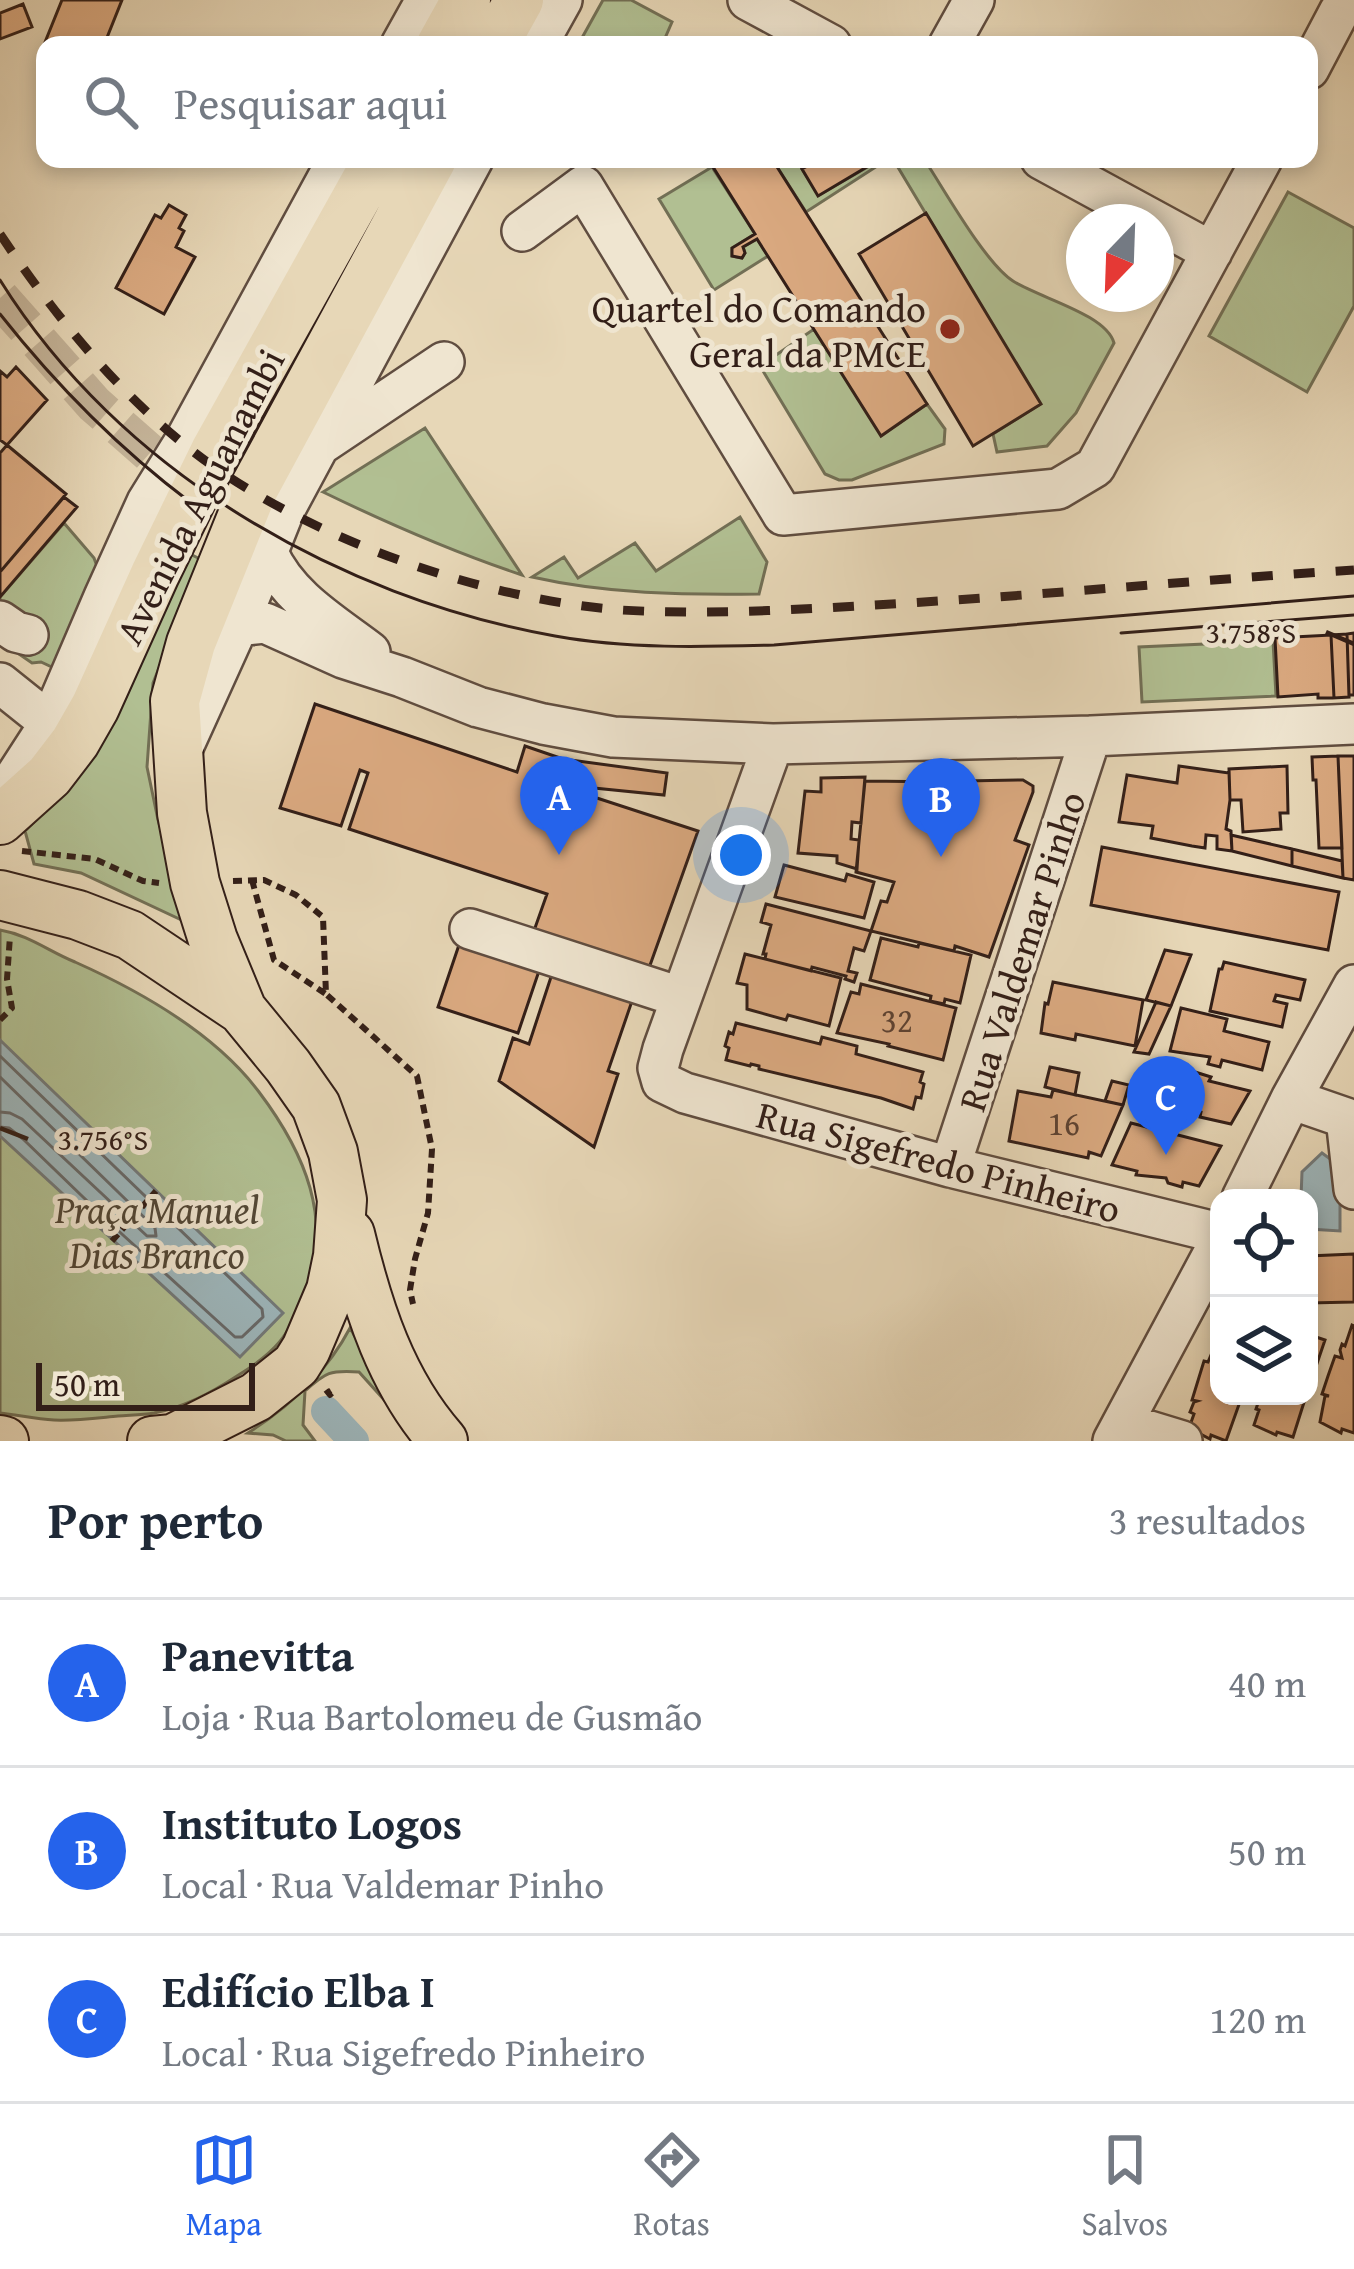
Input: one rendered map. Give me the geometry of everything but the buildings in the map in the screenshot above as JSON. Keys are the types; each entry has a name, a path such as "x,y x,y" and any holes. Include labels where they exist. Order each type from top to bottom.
{"main road":[{"path":"446,36 466,0"},
{"path":"499,36 519,0"},
{"name":"Avenida Aguanambi","path":"6,830 75,742 95,707 208,463 374,168"},
{"name":"Avenida Aguanambi","path":"242,1010 195,883 182,813 176,700 190,644 252,492 338,371 427,168"},
{"path":"5,914 78,915 130,935 242,1010 316,1106 377,1332 416,1406 442,1441"},
{"path":"173,1440 256,1397 296,1365 332,1290 342,1200"}],"street":[{"path":"406,36 426,0"},
{"path":"542,36 562,0"},
{"path":"748,0 814,36"},
{"path":"955,36 974,0"},
{"path":"1318,52 1344,4"},
{"name":"Avenida Aguanambi","path":"6,830 17,774 50,723 147,502 333,168"},
{"name":"Avenida Aguanambi","path":"178,758 284,511 319,446 338,371 467,168"},
{"path":"1058,168 1212,252"},
{"path":"522,231 583,186 784,515 1058,489 1095,467 1257,168"},
{"path":"319,446 443,362"},
{"path":"268,553 298,597 402,677"},
{"path":"238,626 265,622 343,658 478,707 613,737 773,744 1354,724"},
{"path":"0,683 50,723"},
{"name":"Rua Valdemar Pinho","path":"950,1166 1091,736"},
{"path":"470,929 680,997 773,744"},
{"path":"1246,1189 1354,985"},
{"name":"Rua Sigefredo Pinheiro","path":"680,997 658,1068 662,1082 685,1094 1210,1231"},
{"path":"1291,1099 1350,1110 1354,1189"},
{"path":"1182,1441 1118,1432 1210,1260"}],"path":[{"path":"6,830 95,859 143,881 162,883"},
{"path":"252,880 274,960 326,994 417,1076 432,1148 428,1213 415,1259 410,1290 413,1305 377,1332"},
{"path":"232,881 264,880 296,895 323,917 326,994"},
{"path":"0,1020 11,1008 5,914"},
{"path":"112,1241 157,1191"}],"green space":[{"path":"603,0 631,0 672,22 666,36 583,36"},
{"path":"713,168 755,234 732,248 732,256 742,258 743,247 757,239 768,256 714,290 659,199"},
{"path":"778,168 804,168 819,195 866,168 874,168 806,212"},
{"path":"898,168 930,168 1002,272 1066,306 1066,312 1078,312 1098,323 1114,343 1076,413 1047,446 997,452 993,434 1040,404"},
{"path":"1288,192 1354,228 1354,306 1307,392 1209,336"},
{"path":"814,329 882,435 927,404 945,429 944,444 852,480 825,474 760,366"},
{"path":"425,428 522,575 421,537 323,492"},
{"path":"740,517 767,562 759,594 645,592 532,577 564,557 578,578 635,543 656,571"},
{"path":"64,523 98,569 54,668 32,663 0,641 0,597"},
{"path":"188,553 202,560 153,683 147,767 188,923 81,873 34,864 25,831 101,745"},
{"path":"1273,641 1276,696 1142,702 1139,647"},
{"name":"Praça Manuel Dias Branco","path":"0,930 29,939 125,986 199,1033 259,1092 301,1163 310,1188 317,1240 299,1310 262,1359 187,1403 154,1413 78,1420 0,1413"},
{"path":"350,1328 404,1422 359,1372 341,1371 324,1376 305,1391 303,1425 315,1441 248,1433 306,1387"}],"water":[{"path":"0,1040 283,1313 240,1357 0,1136"},
{"path":"1322,1153 1340,1166 1340,1231 1318,1230 1318,1189 1301,1189 1302,1172"}],"waterway":[{"path":"326,1411 354,1441"}],"tunnel":[{"path":"0,298 94,404 168,469"}],"tram line":[{"path":"0,280 49,349 106,411 170,466 240,515 315,557 393,591 473,617 609,643 747,646 1354,596"},
{"path":"0,314 89,414 190,502"},
{"path":"1121,633 1354,615"}],"railway":[{"path":"0,234 108,373 158,422 230,477 334,534 449,577 508,592 621,610 748,611 1354,570"}],"place":[{"name":"Quartel do Comando Geral da PMCE","path":"950,329"},
{"name":"Panevitta","path":"559,855"},
{"name":"Instituto Logos","path":"941,857"},
{"name":"Edifício Elba I","path":"1166,1155"}]}
